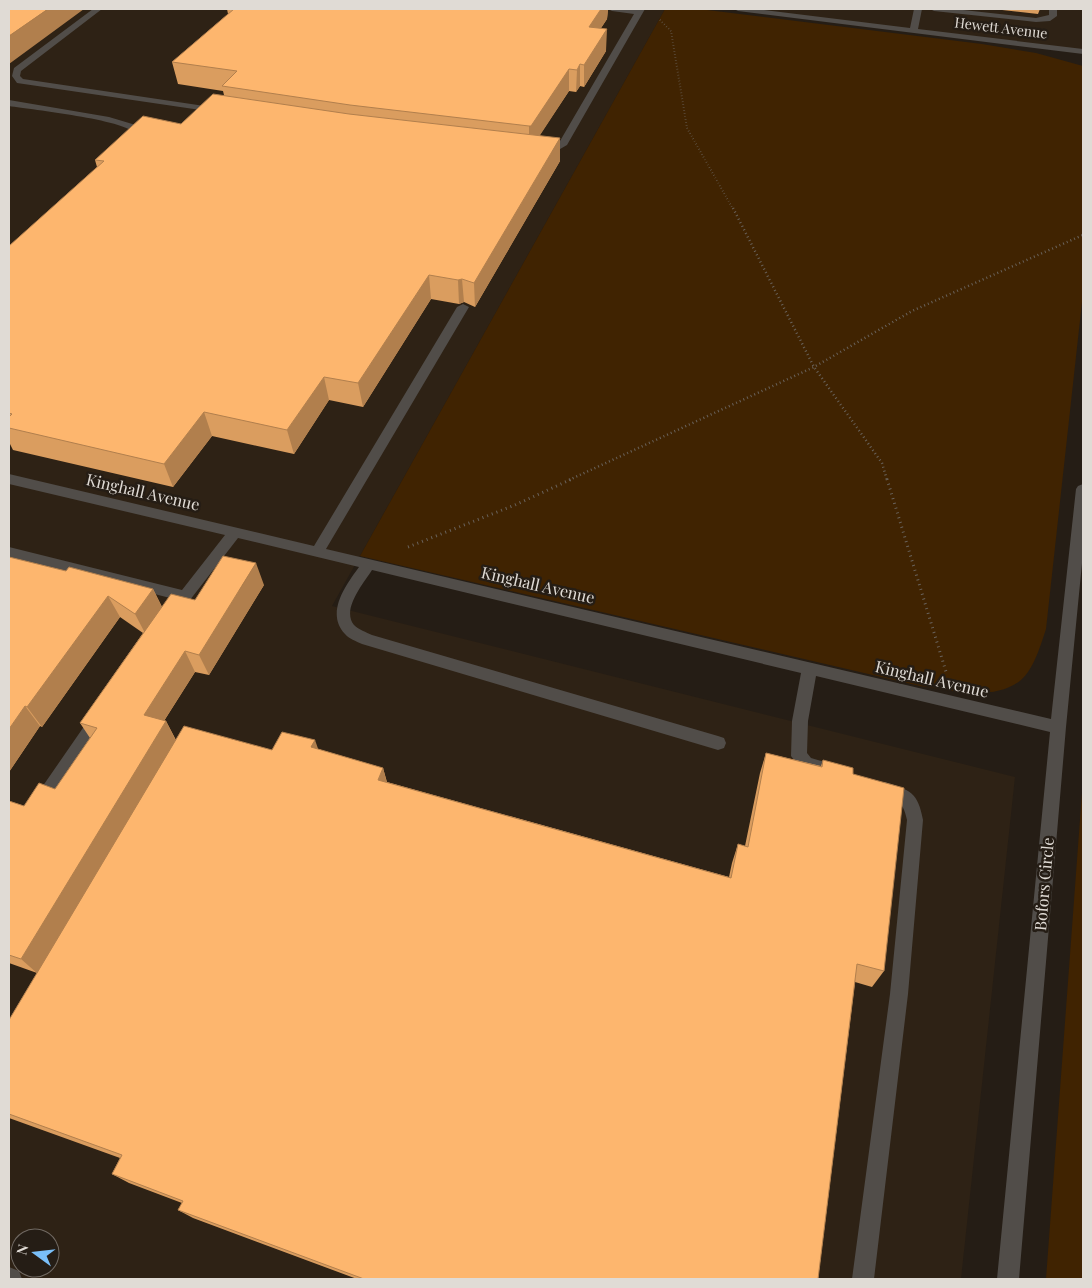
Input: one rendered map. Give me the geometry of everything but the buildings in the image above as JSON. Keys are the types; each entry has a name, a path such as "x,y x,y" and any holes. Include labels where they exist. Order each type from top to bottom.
{"street":[{"path":"98,9 17,70 16,76 20,80 228,113"},
{"path":"535,154 552,150 564,143 640,10 612,9"},
{"name":"Hewett Avenue","path":"738,9 1083,52"},
{"path":"913,31 918,9"},
{"path":"934,9 1036,20 1047,19 1053,16 1053,9"},
{"path":"9,103 109,120 136,128 142,134 131,149"},
{"path":"318,551 463,307"},
{"name":"Kinghall Avenue","path":"9,479 1058,727"},
{"name":"Bofors Circle","path":"1008,1279 1058,727 1083,489"},
{"path":"161,629 184,596 235,532"},
{"path":"9,552 184,596"},
{"path":"369,563 348,597 343,612 343,619 350,630 368,640 718,743"},
{"path":"810,668 800,721 799,756 806,763 841,774"},
{"path":"44,798 111,701"},
{"path":"863,1279 899,994 915,820 912,804 906,797 867,782"}],"path":[{"path":"655,14 671,31 687,128 719,181 814,367 882,463 956,702"},
{"path":"369,563 515,504 814,367 912,311 1083,235"}],"shaded area":[{"path":"9,9 665,9 332,606 1015,777 961,1279 9,1279"},
{"path":"665,9 699,9 982,44 1036,53 1083,66 1083,293 1046,629 1030,670 1021,680 1010,687 998,691 972,693 920,686 360,556"},
{"path":"738,9 1083,9 1083,52 913,31"},
{"path":"1083,779 1083,1279 1046,1279"}]}
